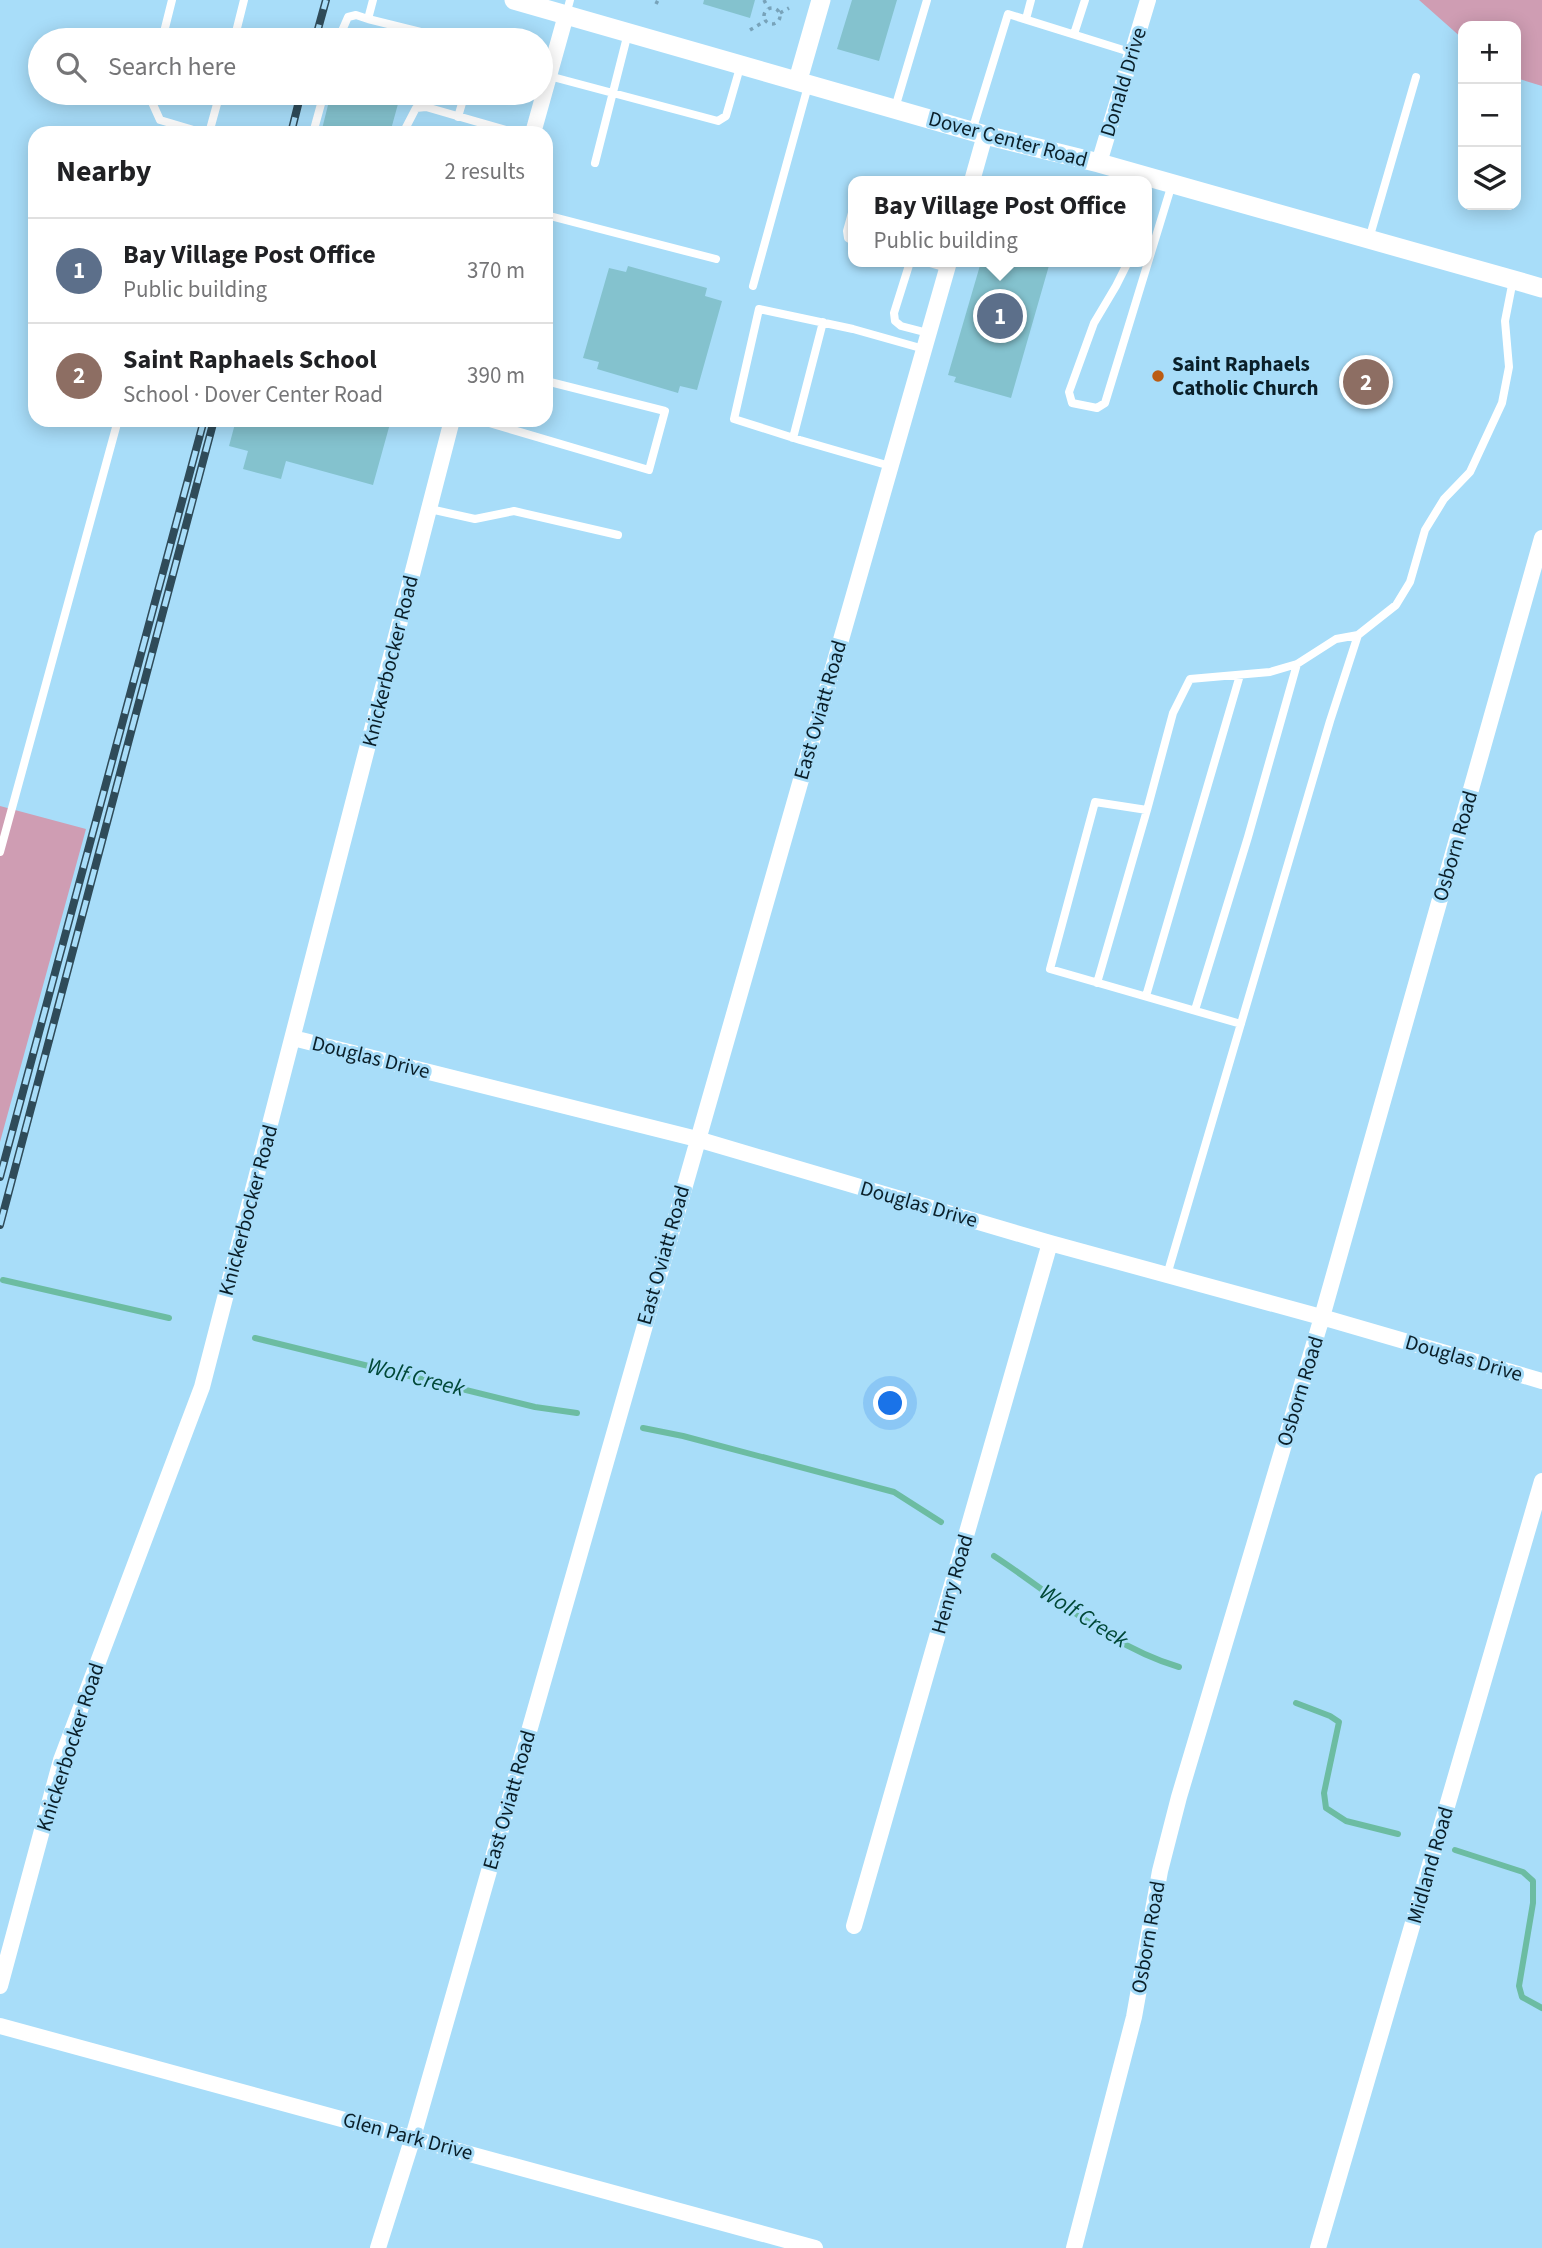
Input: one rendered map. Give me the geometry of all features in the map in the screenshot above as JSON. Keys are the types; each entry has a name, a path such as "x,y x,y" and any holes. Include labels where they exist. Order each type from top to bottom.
{"street":[{"name":"Dover Center Road","path":"514,0 568,7 628,32 979,133 1099,163 1136,176"},
{"path":"803,82 821,0"},
{"name":"Donald Drive","path":"1099,163 1148,0"},
{"path":"553,61 568,7"},
{"path":"535,126 541,105"},
{"path":"973,176 979,133"},
{"name":"Dover Center Road","path":"1152,181 1172,184 1542,288"},
{"name":"East Oviatt Road","path":"378,2248 413,2137 696,1139 947,267"},
{"name":"Knickerbocker Road","path":"0,1986 61,1760 202,1387 450,427"},
{"name":"Osborn Road","path":"1074,2248 1134,2017 1160,1871 1179,1797 1322,1317 1542,538"},
{"name":"Douglas Drive","path":"293,1038 696,1139 1050,1243 1322,1317 1542,1381"},
{"name":"Henry Road","path":"854,1926 1050,1243"},
{"name":"Midland Road","path":"1318,2248 1542,1481"},
{"name":"Glen Park Drive","path":"0,2026 815,2248"}],"lane":[{"path":"165,28 172,0"},
{"path":"237,28 244,0"},
{"path":"368,19 373,0"},
{"path":"895,108 927,0"},
{"path":"1026,19 1031,0"},
{"path":"1074,34 1084,0"},
{"path":"979,133 1008,14 1132,53"},
{"path":"343,28 348,17 356,15 404,28"},
{"path":"594,163 628,32"},
{"path":"553,77 718,121 726,116 741,64"},
{"path":"1369,239 1416,77"},
{"path":"753,286 803,82"},
{"path":"153,105 160,120 178,126"},
{"path":"211,126 217,105"},
{"path":"315,126 321,105"},
{"path":"458,117 462,105"},
{"path":"406,126 416,108 426,107 491,126"},
{"path":"1152,249 1172,184"},
{"path":"553,217 716,259"},
{"path":"908,267 894,313 895,321 926,341"},
{"path":"1126,267 1094,323 1069,392 1072,403 1097,408 1105,403 1147,267"},
{"path":"1097,983 1173,712 1190,680 1270,672 1297,664 1336,639 1358,635 1396,605 1410,582 1425,530 1444,499 1470,472 1502,402 1508,367 1505,321 1513,280"},
{"path":"890,466 734,419 759,309 926,341"},
{"path":"793,438 823,323"},
{"path":"503,427 649,470 665,411 553,383"},
{"path":"0,852 116,427"},
{"path":"430,509 475,519 514,511 618,535"},
{"path":"1167,1275 1330,721 1358,635"},
{"path":"1195,1010 1297,664"},
{"path":"1146,996 1240,675"},
{"path":"1146,810 1095,802 1050,969 1241,1024"}],"path":[{"path":"764,0 768,8"},
{"path":"768,8 775,8 780,13"},
{"path":"765,21 764,15 768,8"},
{"path":"780,13 789,8"},
{"path":"750,30 765,21 775,24 780,13"}],"shaded area":[{"path":"1419,0 1542,0 1542,86 1521,80 1521,21 1458,21 1458,35"},
{"path":"0,806 86,829 0,1142"}],"building":[{"path":"704,0 755,0 750,18 703,4"},
{"path":"852,0 897,0 879,61 837,49"},
{"path":"328,105 398,105 392,126 323,126"},
{"path":"628,266 707,288 705,296 722,301 697,390 680,386 678,393 597,369 599,362 583,358 609,268 626,272"},
{"path":"980,267 1049,267 1011,398 954,382 956,377 948,375"},
{"path":"234,427 389,427 373,485 286,461 281,479 243,469 248,451 229,446"}],"waterway":[{"name":"Wolf Creek","path":"3,1280 169,1318"},
{"name":"Wolf Creek","path":"255,1338 535,1407 577,1413"},
{"name":"Wolf Creek","path":"643,1428 683,1436 894,1492 941,1522"},
{"name":"Wolf Creek","path":"994,1556 1083,1619 1129,1647 1179,1667"},
{"name":"Wolf Creek","path":"1296,1703 1339,1722 1324,1793 1326,1808 1346,1821 1398,1834"},
{"name":"Wolf Creek","path":"1455,1850 1523,1872 1533,1881 1533,1903 1519,1986 1522,1997 1542,2008"}],"railway":[{"path":"318,28 326,0"},
{"path":"293,126 298,105"},
{"path":"0,1177 202,427"},
{"path":"0,1225 212,427"}],"place":[{"name":"Bay Village Post Office","path":"1000,316"},
{"name":"Saint Raphaels Catholic Church","path":"1158,376"},
{"name":"Saint Raphaels School","path":"1366,382"}]}
